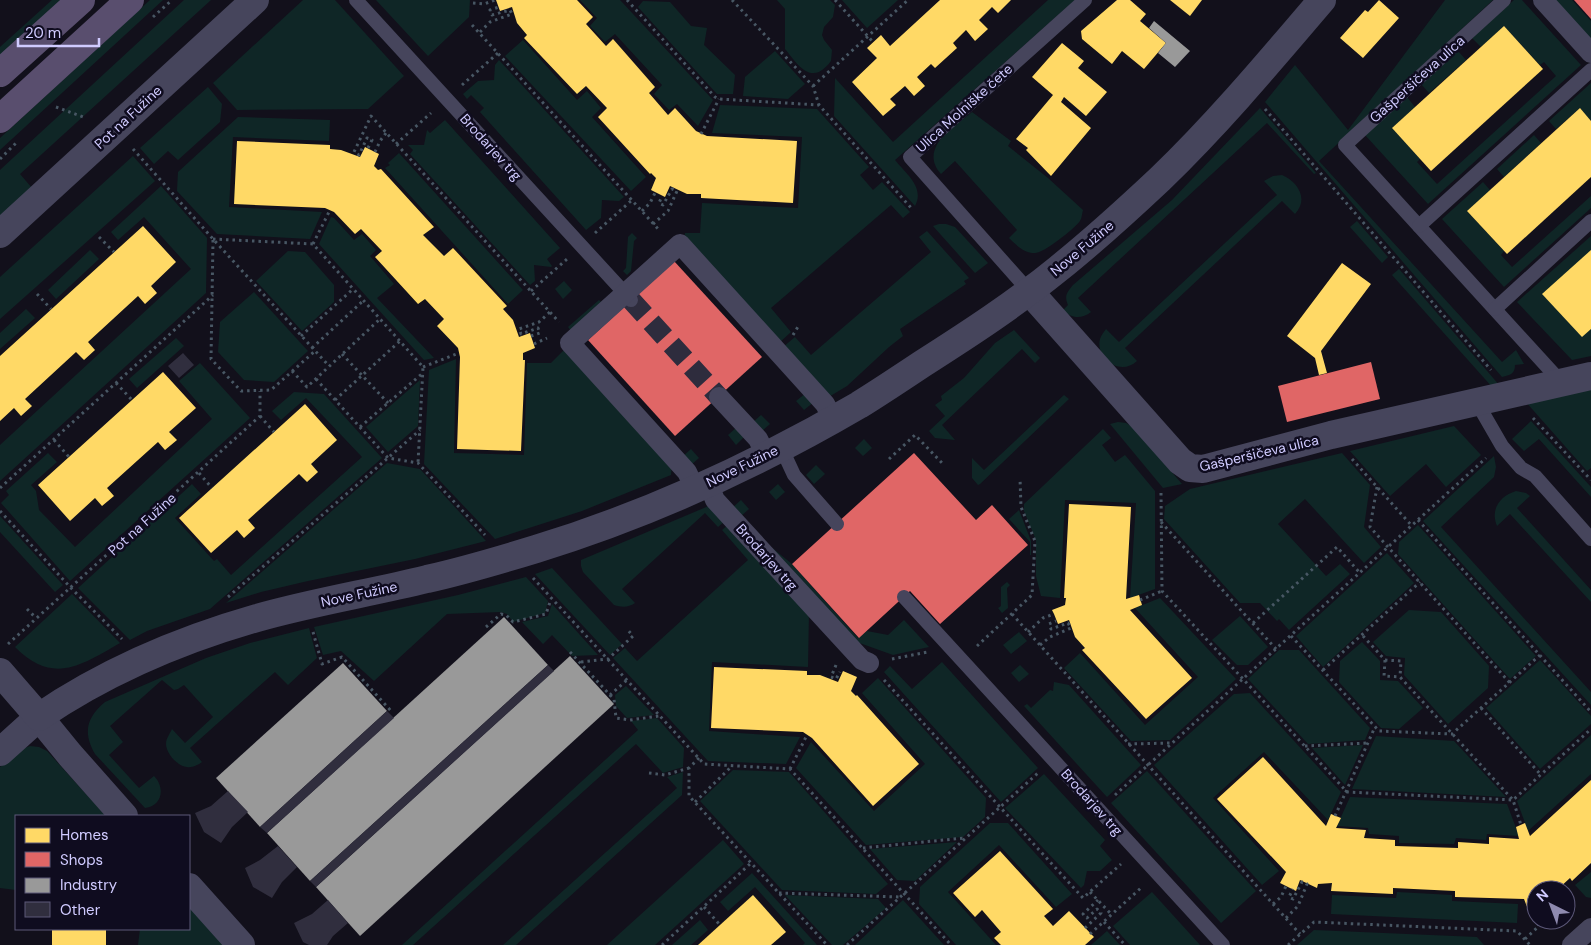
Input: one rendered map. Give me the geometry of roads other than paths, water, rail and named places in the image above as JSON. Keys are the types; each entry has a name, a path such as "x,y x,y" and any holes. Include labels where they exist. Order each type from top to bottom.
{"main road":[{"path":"0,73 81,0"},
{"path":"0,119 130,0"}],"street":[{"name":"Pot na Fužine","path":"0,234 255,0"},
{"name":"Nove Fužine","path":"0,752 39,717 72,694 114,672 172,646 257,618 306,605 428,579 558,542 701,486 834,419 964,337 1060,268 1161,177 1230,106 1322,0"},
{"path":"1543,0 1591,53"},
{"path":"628,297 680,244 824,404 834,419"},
{"name":"Gašperšičeva ulica","path":"1029,291 1180,461 1190,468 1203,469 1331,436 1591,376"},
{"name":"Brodarjev trg","path":"628,297 570,343 686,472 715,500 862,660 872,666"},
{"path":"719,397 758,439 773,451"},
{"path":"0,672 123,815"},
{"path":"190,888 241,945"},
{"path":"1572,945 1591,928"}],"lane":[{"name":"Brodarjev trg","path":"356,0 628,297"},
{"name":"Ulica Molniške čete","path":"1029,291 910,157 1085,0"},
{"name":"Gašperšičeva ulica","path":"1504,0 1345,145 1562,383"},
{"path":"1419,226 1591,70"},
{"path":"1495,309 1591,221"},
{"path":"1476,402 1501,444 1522,468 1535,476 1591,539"},
{"path":"773,451 837,524"},
{"name":"Brodarjev trg","path":"904,597 1223,945"}],"tunnel":[{"path":"631,300 719,397"}]}
